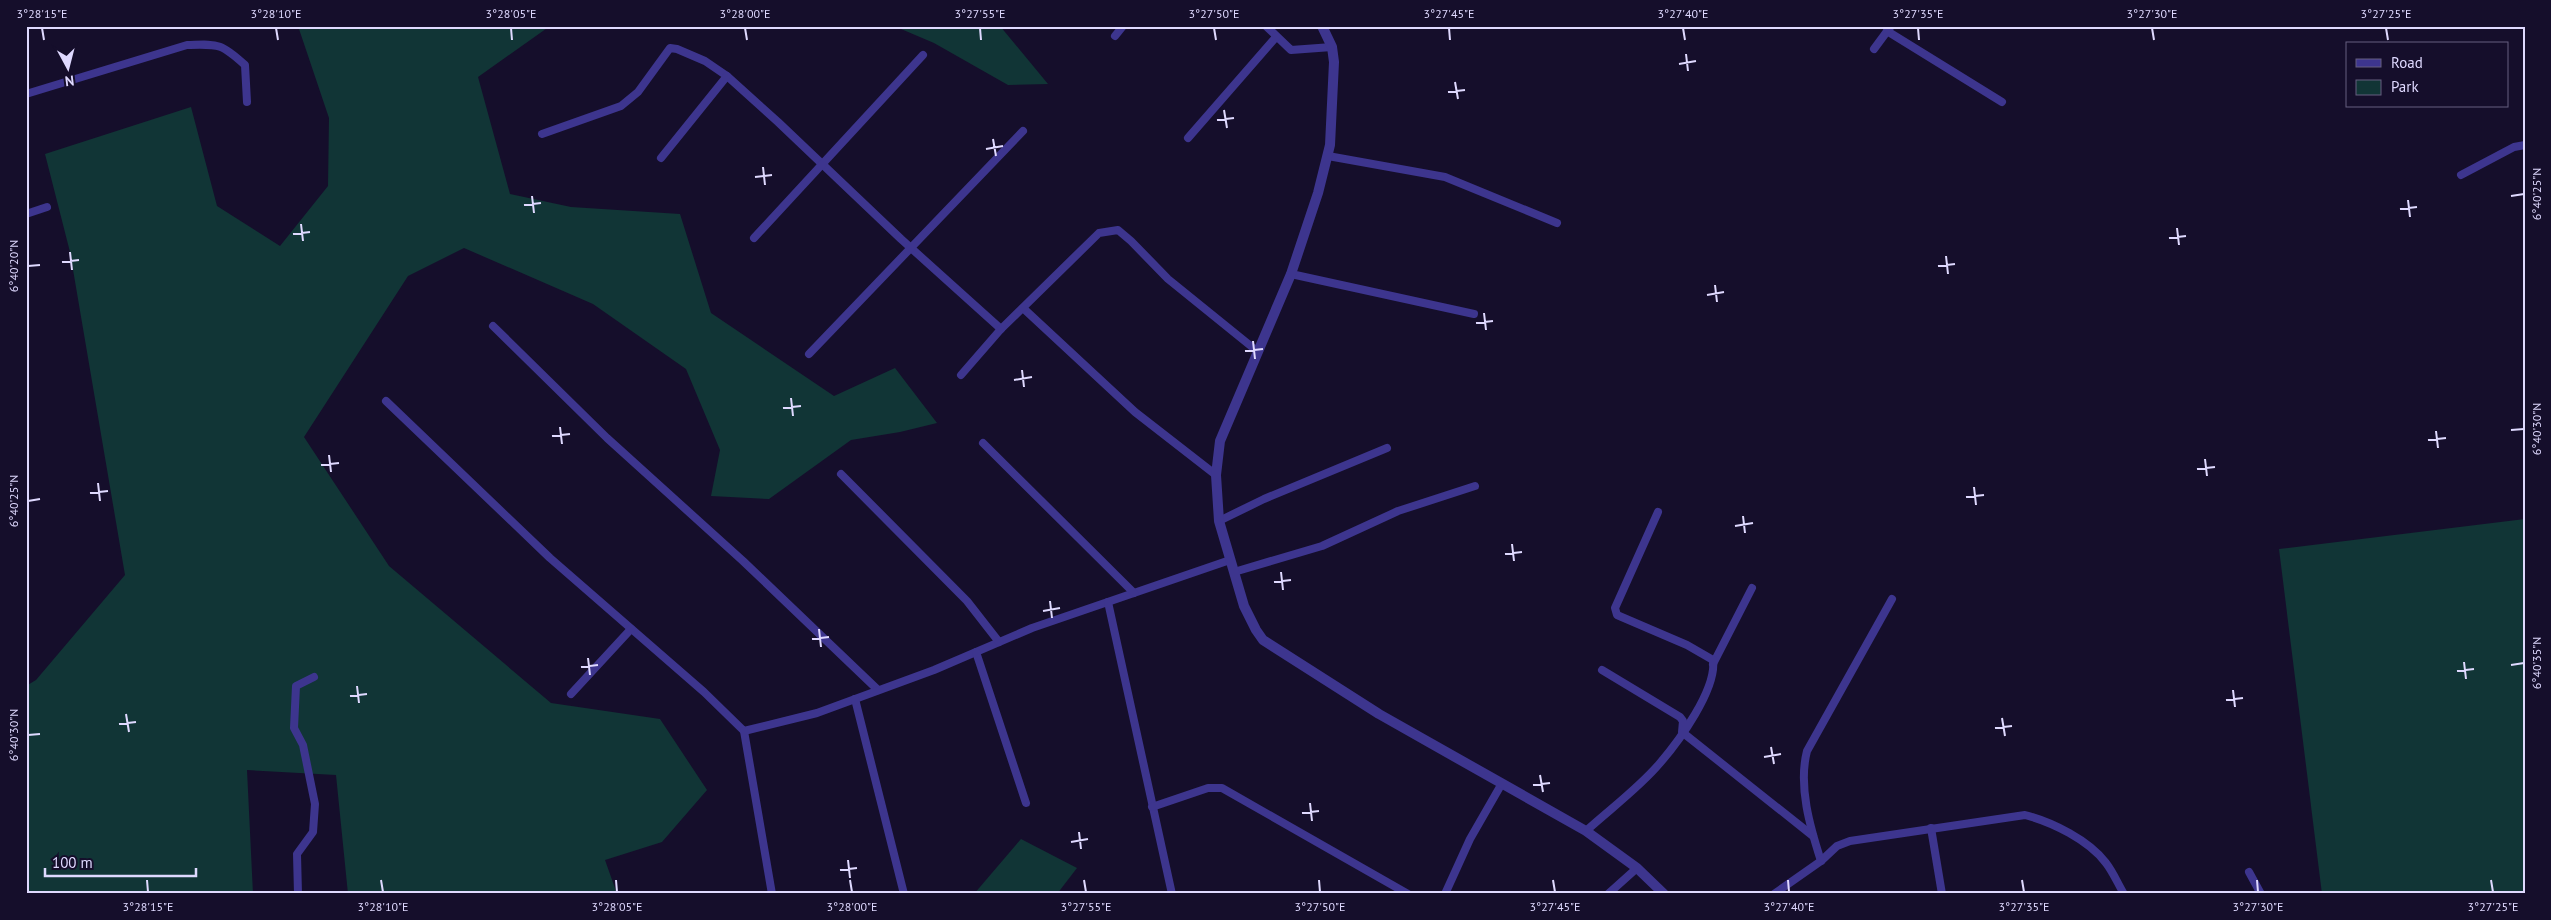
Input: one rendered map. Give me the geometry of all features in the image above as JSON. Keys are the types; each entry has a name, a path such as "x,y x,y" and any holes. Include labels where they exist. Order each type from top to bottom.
{"street":[{"path":"1114,36 1123,26"},
{"path":"1266,26 1291,50 1332,47"},
{"path":"1322,26 1332,47 1334,62 1328,156 1291,274 1220,442 1216,475 1219,521 1244,606 1263,640 1379,714 1501,785 1545,806 1586,831 1637,868 1664,894"},
{"path":"1874,49 1889,29 2002,102"},
{"path":"1188,138 1276,37"},
{"path":"26,94 187,45 209,44 220,45 245,65 248,102"},
{"path":"542,134 621,106 638,92 670,48 705,61 727,76 1002,329"},
{"path":"754,238 923,56"},
{"path":"661,158 727,76"},
{"path":"809,354 1023,131"},
{"path":"2461,175 2514,147 2525,145"},
{"path":"1328,156 1445,177 1557,223"},
{"path":"26,214 47,207"},
{"path":"961,375 1002,329 1099,233 1118,230 1168,279 1257,351"},
{"path":"1291,274 1474,314"},
{"path":"1023,308 1135,412 1216,475"},
{"path":"493,326 607,438 743,561 878,690"},
{"path":"386,401 550,558 704,692 744,731 772,894"},
{"path":"984,443 1134,593"},
{"path":"1219,521 1264,499 1387,448"},
{"path":"841,474 967,601 999,642"},
{"path":"1234,572 1322,546 1398,511 1475,486"},
{"path":"1586,831 1660,764 1703,702 1714,669 1712,660 1687,645 1618,615 1615,608 1658,512"},
{"path":"744,731 817,713 999,642 1230,560"},
{"path":"1713,664 1752,588"},
{"path":"1821,861 1813,836 1804,784 1803,765 1807,751 1892,599"},
{"path":"1108,602 1172,894"},
{"path":"571,694 631,629"},
{"path":"976,652 1026,803"},
{"path":"1602,670 1680,717 1684,722 1682,732"},
{"path":"298,894 296,854 313,832 315,804 303,745 294,728 296,686 314,677"},
{"path":"855,699 904,894"},
{"path":"1682,732 1813,836"},
{"path":"1445,894 1470,839 1501,785"},
{"path":"1152,806 1208,788 1222,788 1408,894"},
{"path":"1774,894 1821,861 1837,846 1850,841 2025,816 2035,818 2091,848 2106,863 2124,894"},
{"path":"1931,828 1942,894"},
{"path":"1608,894 1637,868"},
{"path":"2249,872 2261,894"}],"green space":[{"path":"298,26 550,26 478,77 510,194 571,207 680,214 711,313 834,396 895,368 937,423 900,432 851,440 769,499 711,496 720,450 686,369 593,304 464,248 408,276 304,437 389,566 551,703 660,719 707,790 662,842 605,860 617,894 348,894 336,775 247,770 253,894 26,894 26,686 36,680 125,575 70,252 45,154 191,107 217,206 280,246 328,186 329,118"},
{"path":"894,26 1000,26 1048,84 1008,85 934,43"},
{"path":"2525,519 2525,894 2322,894 2279,549"},
{"path":"1021,839 1077,868 1057,894 974,894"}]}
